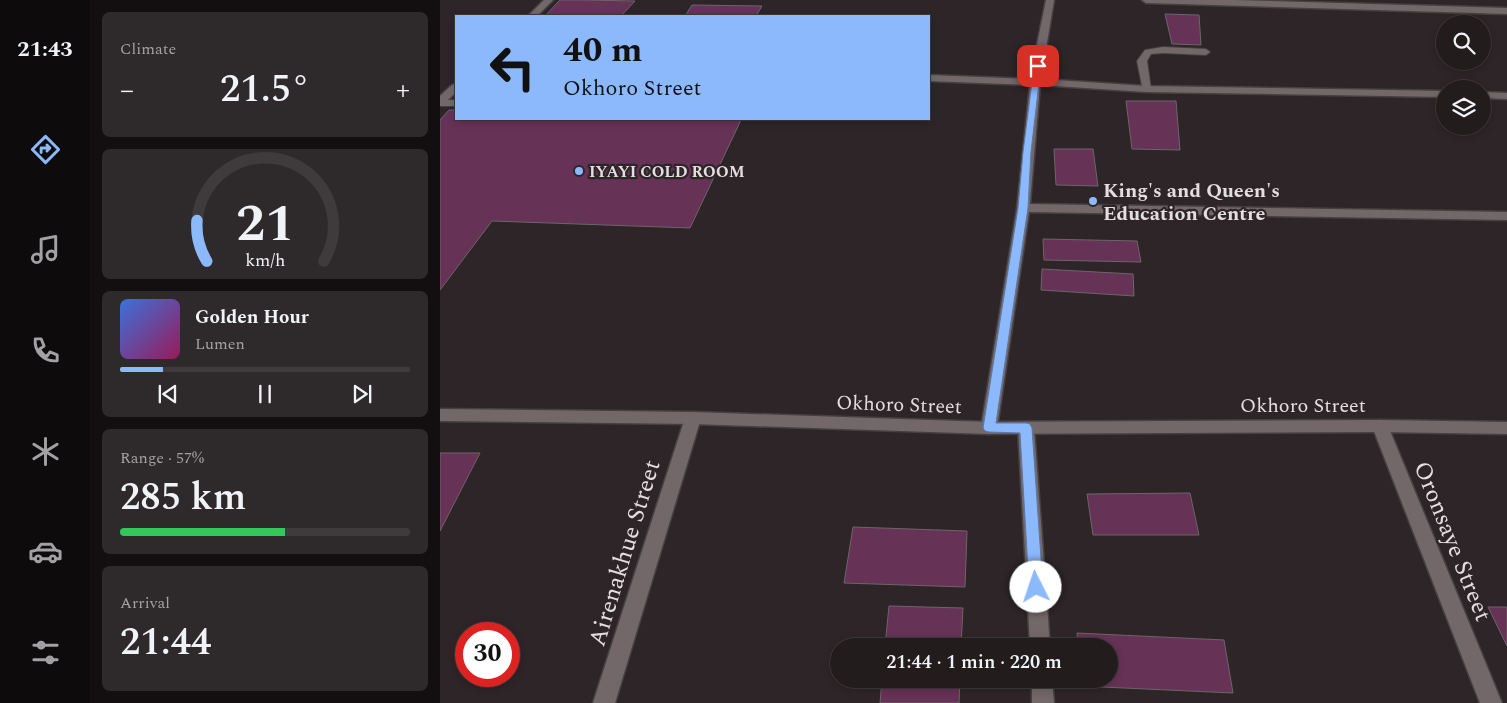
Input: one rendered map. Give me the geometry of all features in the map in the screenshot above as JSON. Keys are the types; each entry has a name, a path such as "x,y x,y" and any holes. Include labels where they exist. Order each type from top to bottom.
{"street":[{"path":"533,15 549,0"},
{"path":"989,428 1023,208 1034,82 1050,0"},
{"path":"1146,0 1507,11"},
{"path":"930,78 1146,89 1436,94"},
{"path":"440,102 455,88"},
{"path":"1491,95 1507,96"},
{"path":"1023,208 1507,216"},
{"name":"Okhoro Street","path":"440,415 693,418 989,428 1380,426 1507,428"},
{"name":"Airenakhue Street","path":"604,703 693,418"},
{"name":"Oronsaye Street","path":"1380,426 1491,703"},
{"path":"1026,428 1039,638"},
{"path":"1042,688 1043,703"}],"lane":[{"path":"1146,89 1142,60 1148,52 1163,50 1206,52"},
{"path":"440,102 455,103"}],"building":[{"path":"560,0 635,1 622,15 546,15"},
{"path":"692,5 762,6 757,15 686,15"},
{"path":"1165,14 1199,15 1201,45 1172,44"},
{"path":"1126,101 1176,101 1180,150 1132,149"},
{"name":"IYAYI COLD ROOM","path":"449,110 455,110 455,120 741,120 690,228 492,221 440,290 440,120"},
{"path":"1054,149 1093,149 1098,186 1056,185"},
{"path":"1043,239 1137,241 1141,262 1044,260"},
{"path":"1042,269 1133,274 1134,296 1041,290"},
{"path":"440,453 480,453 440,531"},
{"path":"1190,493 1199,535 1093,535 1087,494"},
{"path":"853,527 967,531 965,587 844,583"},
{"path":"889,606 963,608 961,638 886,638"},
{"path":"1488,607 1507,607 1507,646"},
{"path":"1077,633 1224,640 1233,693 1118,688 1118,638 1077,638"},
{"path":"881,688 960,688 959,703 880,703"}],"place":[{"name":"IYAYI COLD ROOM","path":"579,171"},
{"name":"King's and Queen's Education Centre","path":"1093,201"}],"route":[{"path":"1036,587 1026,428 989,428 1023,208 1034,82 1038,66"}]}
